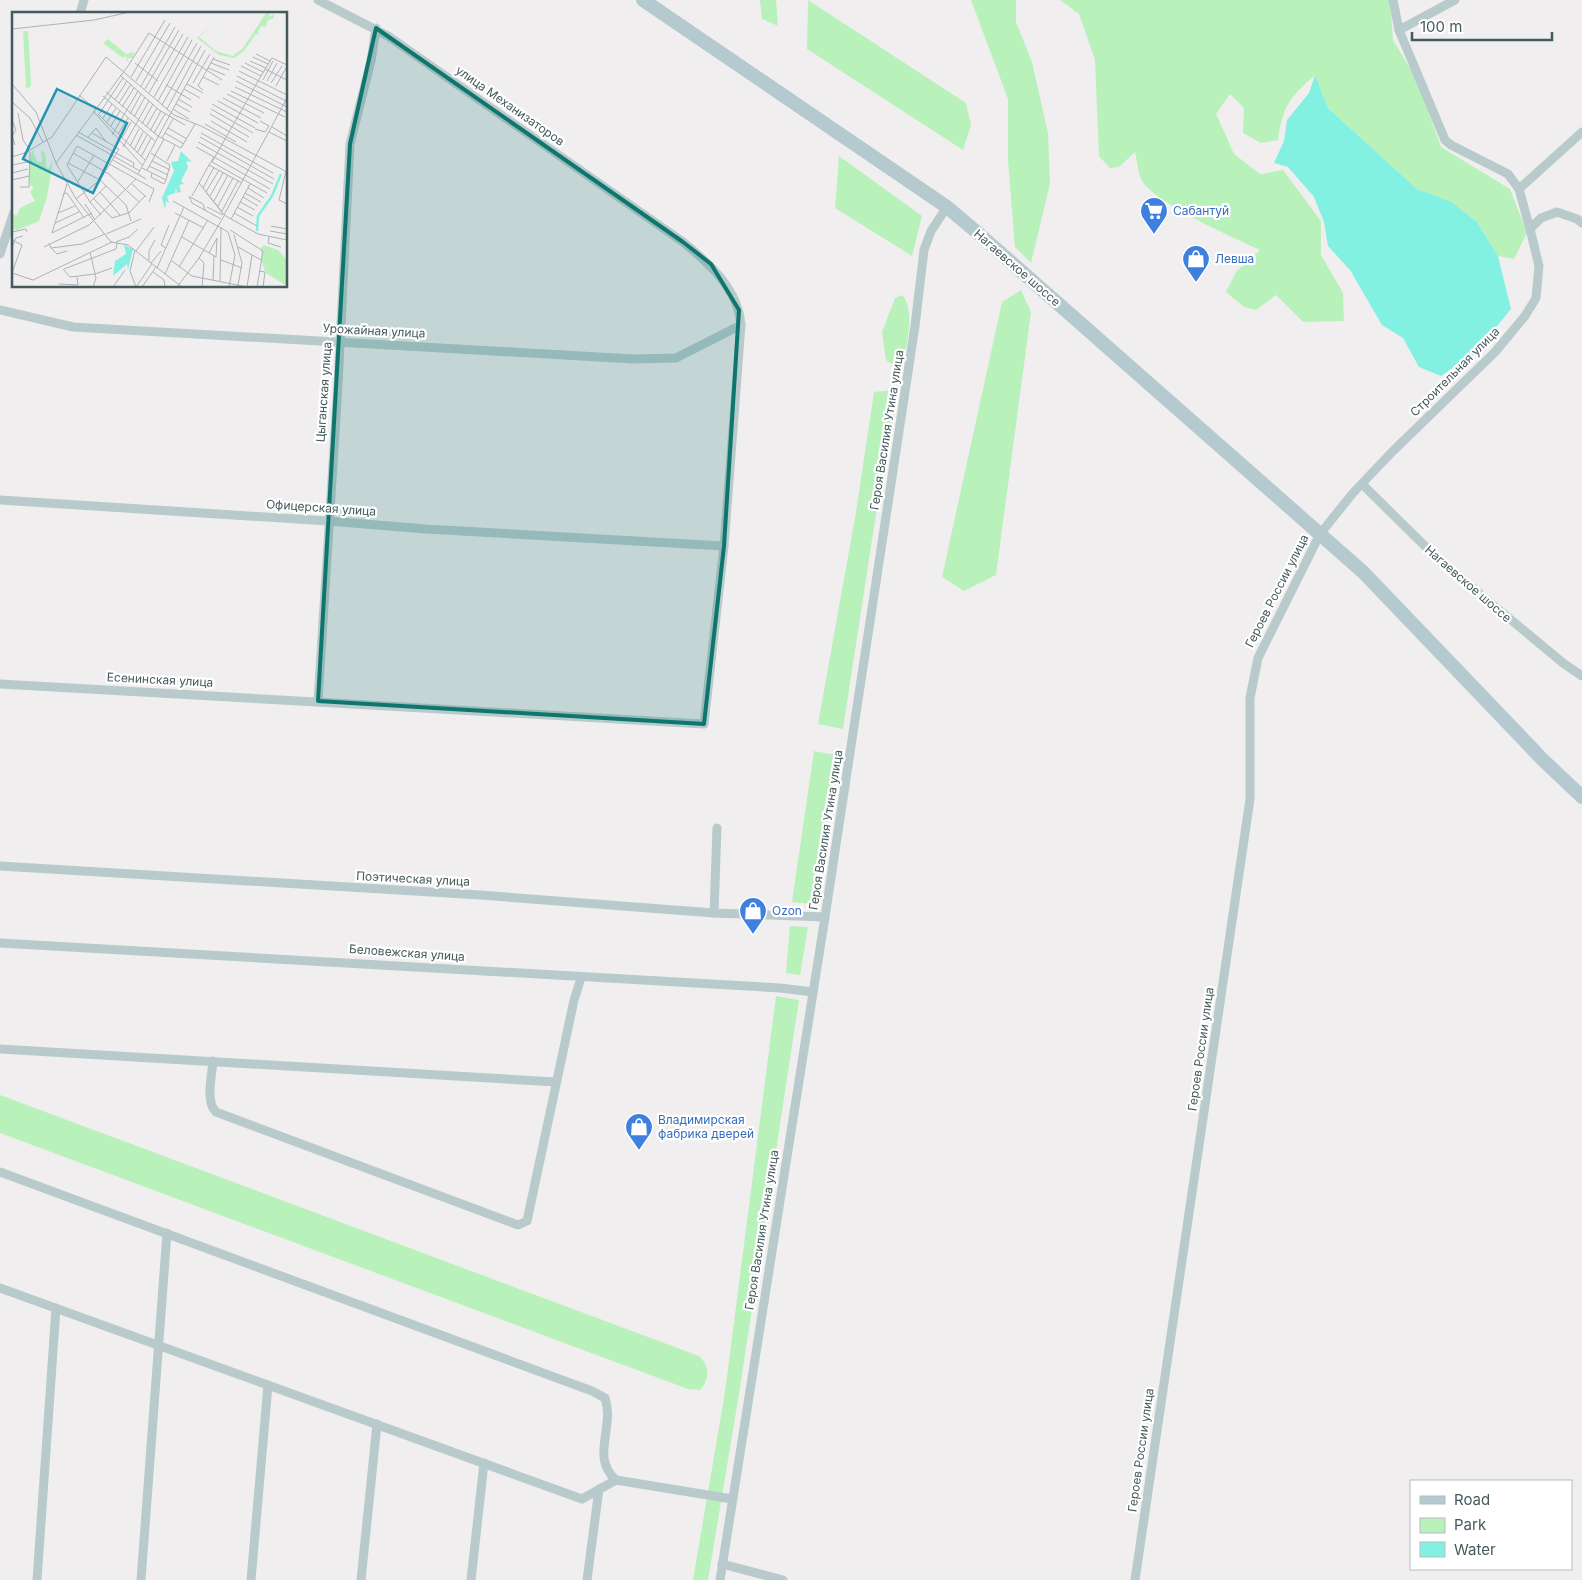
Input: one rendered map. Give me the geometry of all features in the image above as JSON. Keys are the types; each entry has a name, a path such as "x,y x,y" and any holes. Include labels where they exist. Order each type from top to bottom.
{"street":[{"name":"улица Механизаторов","path":"318,0 376,28 683,242 711,264 727,286 740,310 741,325 724,546"},
{"name":"Нагаевское шоссе","path":"643,0 947,207 1364,572 1543,760 1582,797"},
{"path":"1393,0 1399,30 1445,140 1451,145 1508,174 1519,189 1582,132"},
{"path":"1399,30 1454,0"},
{"name":"Цыганская улица","path":"318,701 350,144 371,61 376,28"},
{"name":"Строительная улица","path":"1320,534 1392,452 1495,352 1525,316 1536,298 1539,266 1519,189"},
{"name":"Героя Василия Утина улица","path":"720,1580 912,352 924,250 931,231 947,207"},
{"path":"1530,229 1541,218 1557,212 1577,219 1582,223"},
{"path":"0,254 12,218"},
{"name":"Урожайная улица","path":"0,310 73,327 633,359 676,358 741,325"},
{"name":"Нагаевское шоссе","path":"1362,484 1439,560 1563,663 1582,676"},
{"name":"Офицерская улица","path":"0,500 328,520 426,530 724,546"},
{"name":"Героев России улица","path":"1134,1580 1250,799 1250,698 1258,658 1320,534"},
{"name":"Есенинская улица","path":"0,684 704,724 724,546"},
{"path":"714,913 717,828"},
{"name":"Поэтическая улица","path":"0,866 480,896 714,913 825,917"},
{"name":"Беловежская улица","path":"0,942 422,966 581,978 780,988 813,992"},
{"path":"213,1061 210,1100 212,1108 216,1112 518,1225 527,1221 556,1082 581,978"},
{"path":"0,1049 556,1082"},
{"path":"0,1172 592,1391 605,1398 608,1410 604,1459 607,1471 616,1480 732,1499"},
{"path":"141,1580 167,1233"},
{"path":"0,1288 582,1498 616,1480"},
{"path":"37,1580 56,1308"},
{"path":"251,1580 268,1385"},
{"path":"361,1580 377,1424"},
{"path":"471,1580 484,1463"},
{"path":"587,1580 599,1489"},
{"path":"722,1564 783,1580"}],"highlighted area":[{"path":"376,28 683,242 711,264 739,310 724,546 704,724 318,701 350,144"}],"green space":[{"path":"760,0 776,0 778,26 762,19"},
{"path":"808,0 966,103 971,125 963,150 807,49"},
{"path":"971,0 1016,0 1016,22 1032,62 1048,133 1050,184 1031,263 1015,247 1008,160 1008,99"},
{"path":"1060,0 1390,0 1393,40 1416,78 1441,147 1510,189 1527,233 1514,259 1498,256 1477,222 1450,201 1417,189 1328,108 1315,75 1299,90 1289,103 1282,119 1278,140 1261,143 1243,133 1244,108 1230,94 1216,114 1234,154 1260,174 1283,170 1321,221 1321,255 1343,293 1344,321 1303,322 1276,295 1256,310 1244,307 1226,292 1236,272 1260,250 1215,229 1161,199 1141,179 1135,152 1119,167 1110,168 1099,156 1095,60 1079,14"},
{"path":"839,156 922,216 912,256 835,208"},
{"path":"1021,290 1031,312 996,575 964,591 942,577 1002,302"},
{"path":"902,295 908,310 909,331 901,370 886,360 882,332 895,298"},
{"path":"895,390 843,729 818,724 856,512 874,392"},
{"path":"814,751 835,755 812,904 792,902"},
{"path":"790,926 808,927 800,975 786,973"},
{"path":"776,996 799,1000 739,1394 708,1580 693,1580 725,1392"},
{"path":"0,1095 699,1356 707,1368 706,1381 700,1390 688,1389 0,1133"}],"water":[{"path":"1315,75 1328,108 1417,189 1450,201 1477,222 1498,256 1511,309 1466,364 1458,364 1441,376 1419,367 1403,338 1382,325 1350,270 1328,246 1324,222 1314,197 1288,167 1274,163 1284,141 1287,120 1309,93"}],"place":[{"name":"Сабантуй","path":"1154,235"},
{"name":"Левша","path":"1196,283"},
{"name":"Ozon","path":"753,935"},
{"name":"Владимирская фабрика дверей","path":"639,1151"}]}
